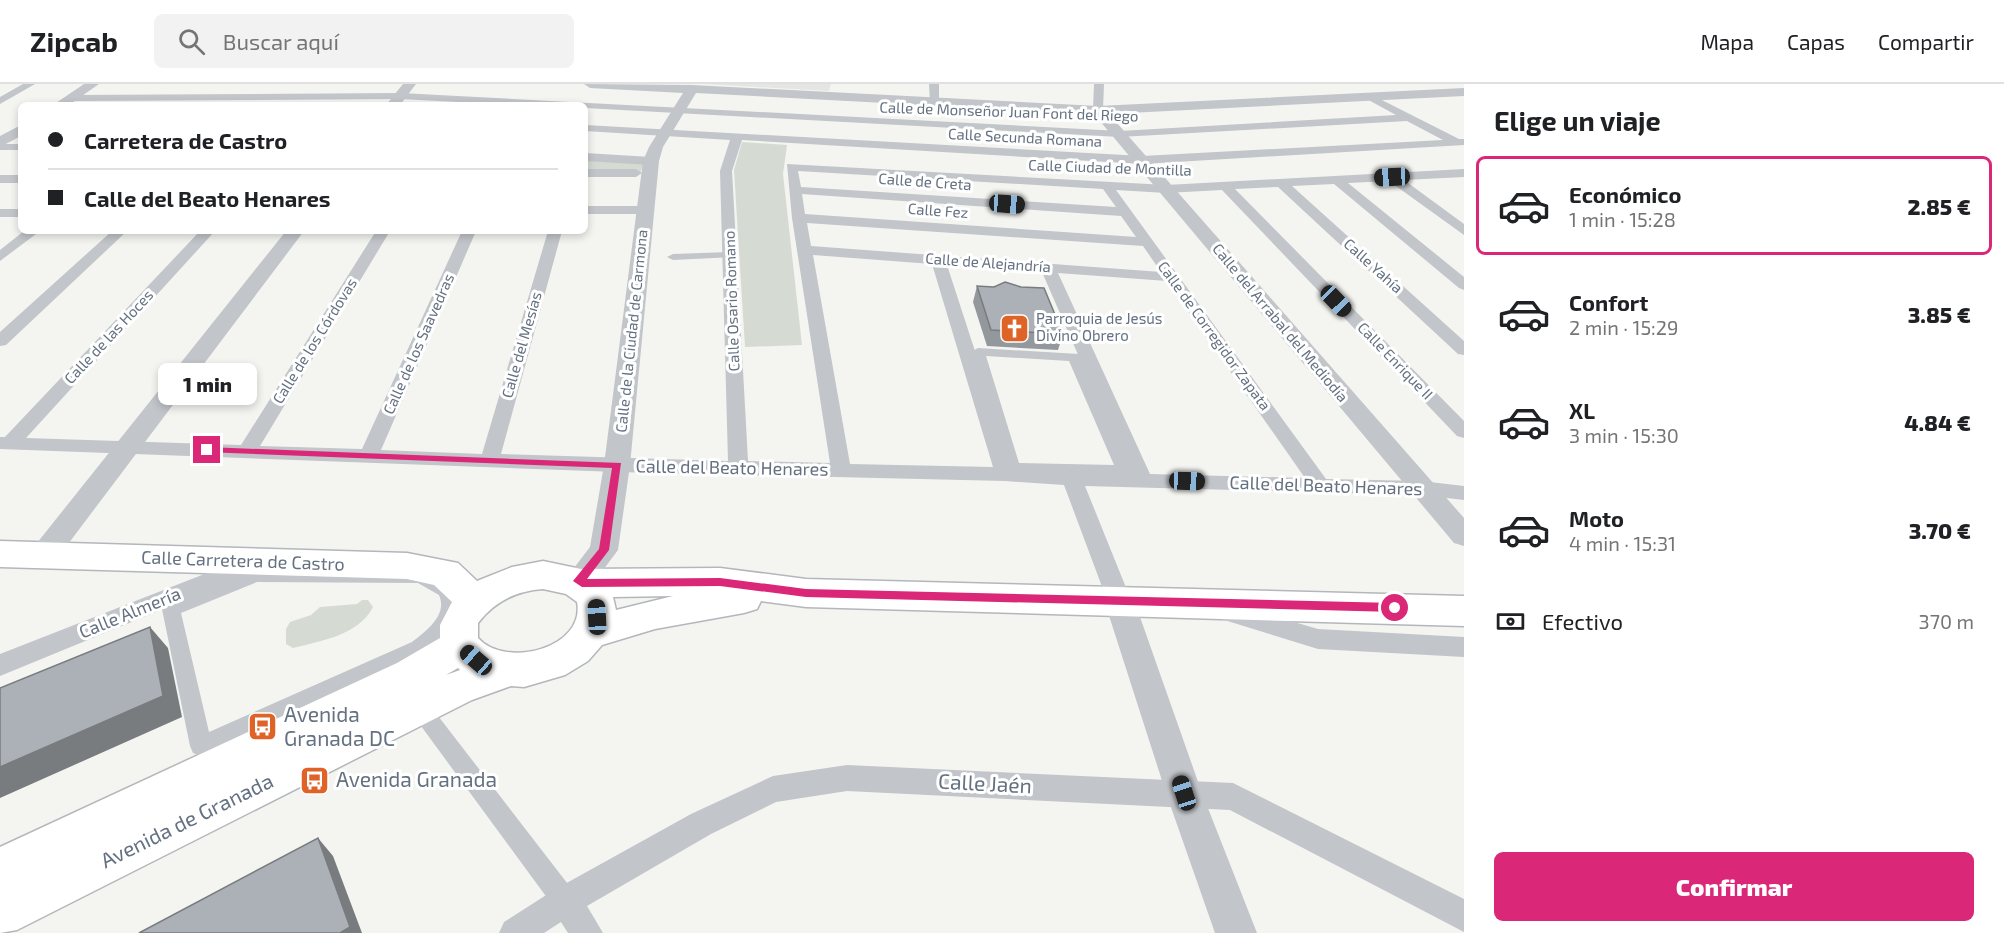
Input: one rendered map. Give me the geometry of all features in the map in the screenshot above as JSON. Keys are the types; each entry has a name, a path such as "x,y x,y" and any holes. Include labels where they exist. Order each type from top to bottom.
{"main road":[{"name":"Calle Carretera de Castro","path":"0,554 407,566 445,573 475,601"},
{"path":"591,633 597,617 596,601 591,589 564,576 522,577 505,582 475,601 459,625 460,644 476,660 506,671 544,667 566,656 591,633 655,614 722,601 806,593"},
{"path":"580,582 720,582 806,593 1464,611"},
{"name":"Avenida de Granada","path":"0,872 411,675 445,656 460,644"},
{"name":"Avenida de Granada","path":"0,913 458,688 506,671"}],"street":[{"path":"0,101 30,84"},
{"path":"65,102 93,84"},
{"path":"397,100 410,84"},
{"path":"590,84 693,87 1098,110 1464,92"},
{"path":"934,84 935,102"},
{"path":"1098,110 1099,84"},
{"name":"Calle de la Ciudad de Carmona","path":"580,582 604,550 617,465 650,167 665,132 693,87"},
{"path":"1368,97 1460,142"},
{"path":"65,102 397,100 469,102"},
{"name":"Calle de Monseñor Juan Font del Riego","path":"588,105 1120,134 1410,118"},
{"name":"Calle del Arrabal del Mediodía","path":"1098,110 1464,536"},
{"name":"Calle Secunda Romana","path":"588,128 1142,160 1460,142"},
{"path":"0,142 18,131"},
{"name":"Calle Osario Romano","path":"737,137 726,171 738,468"},
{"path":"0,147 18,147"},
{"path":"588,157 650,167"},
{"name":"Calle Ciudad de Montilla","path":"795,190 791,166 1166,189 1464,172"},
{"path":"588,173 650,167"},
{"path":"1446,174 1464,186"},
{"path":"1392,177 1464,231"},
{"path":"0,180 18,179"},
{"path":"1337,180 1464,285"},
{"name":"Calle Yahía","path":"1281,183 1464,350"},
{"name":"Calle de Corregidor Zapata","path":"1107,186 1321,486"},
{"name":"Calle Enrique II","path":"1225,186 1464,432"},
{"path":"795,190 841,471"},
{"name":"Calle de Creta","path":"795,190 1125,212"},
{"path":"588,210 645,210"},
{"path":"0,213 18,213"},
{"name":"Calle Fez","path":"799,218 1147,242"},
{"path":"0,257 29,234"},
{"path":"0,341 117,234"},
{"name":"Calle de las Hoces","path":"5,443 205,234"},
{"path":"43,556 293,234"},
{"name":"Calle de los Córdovas","path":"247,451 381,234"},
{"name":"Calle de los Saavedras","path":"368,457 468,234"},
{"name":"Calle del Mesías","path":"490,459 554,234"},
{"name":"Calle de Alejandría","path":"805,250 1171,277"},
{"path":"673,257 730,255"},
{"path":"938,260 1005,474"},
{"path":"1048,268 1143,480"},
{"path":"978,352 1074,357 1124,471 1013,468 978,352"},
{"name":"Calle del Beato Henares","path":"5,443 617,465 1005,474 1072,479 1421,488 1464,493"},
{"path":"1072,479 1119,600 1184,793 1236,933"},
{"name":"Calle Almería","path":"0,665 259,561"},
{"path":"256,575 419,576 433,580 446,590 451,603 448,620 436,635 418,648 201,746 171,609 256,575"},
{"path":"1197,602 1318,639 1464,647"},
{"path":"428,719 587,933"},
{"name":"Calle Jaén","path":"515,933 565,901 701,824 773,789 847,778 1184,793 1233,798 1464,916"}],"shaded area":[{"path":"703,84 831,84 829,91"},
{"path":"742,142 787,145 783,174 802,345 745,347 734,170"},
{"path":"588,160 644,163 640,173 588,173"},
{"path":"362,600 368,600 373,607 367,617 349,630 327,639 293,648 286,644 286,629 290,622 311,615 320,607 357,604"}],"building":[{"path":"1005,282 1021,287 1044,288 1063,334 991,330 977,286 994,287"},
{"path":"150,627 163,696 0,767 0,688"},
{"path":"318,838 350,927 340,933 139,933"}],"place":[{"name":"Parroquia de Jesús Divino Obrero","path":"1015,328"},
{"name":"Avenida Granada DC","path":"263,727"},
{"name":"Avenida Granada","path":"315,780"}],"route":[{"path":"207,450 617,465 604,550 579,581 582,583 720,582 806,593 1395,608"}]}
